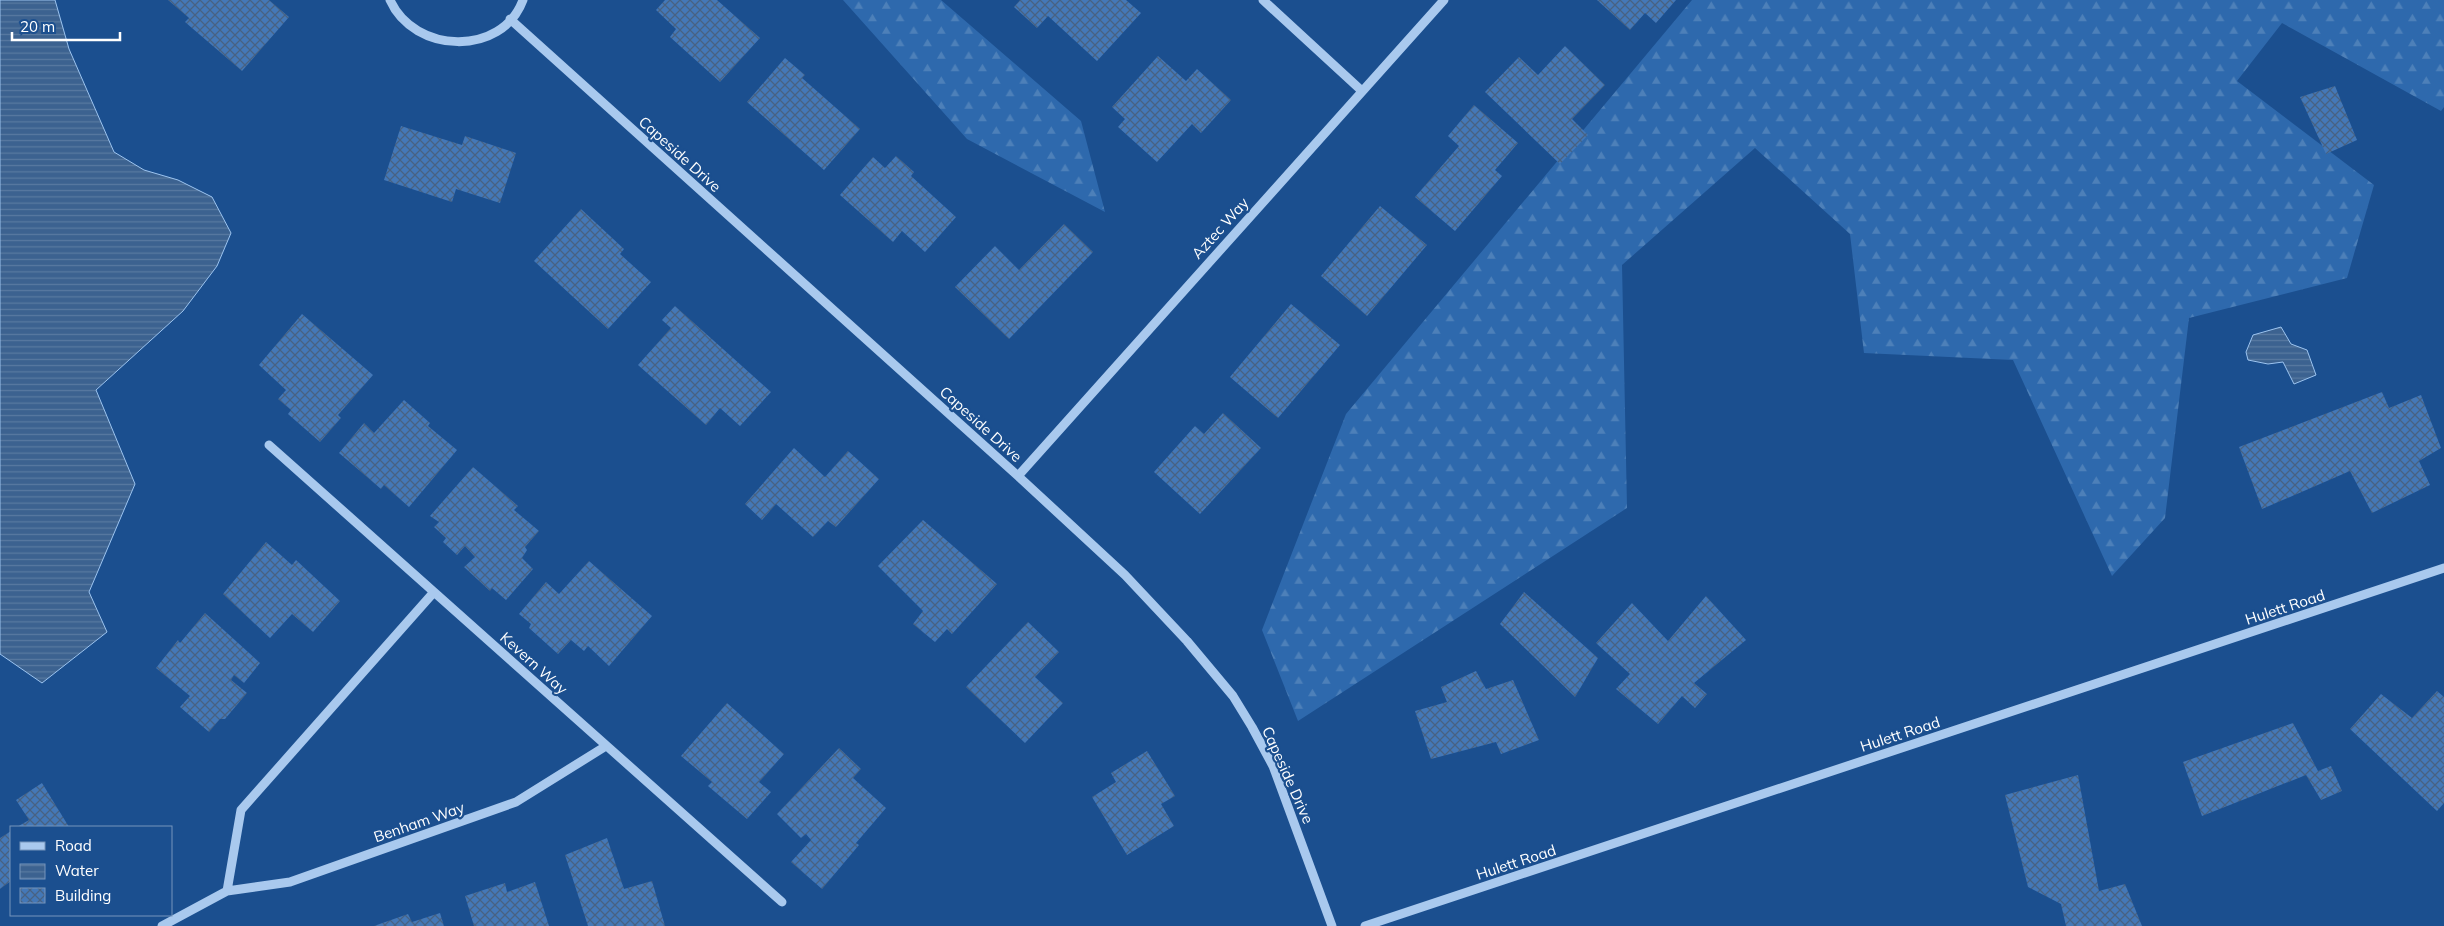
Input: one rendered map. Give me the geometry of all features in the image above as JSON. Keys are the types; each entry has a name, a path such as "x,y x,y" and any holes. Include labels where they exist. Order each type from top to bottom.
{"street":[{"path":"390,0 405,22 421,34 439,40 458,43 478,40 495,32 510,19 523,0"},
{"path":"1263,0 1362,91"},
{"name":"Aztec Way","path":"1018,476 1444,0"},
{"name":"Capeside Drive","path":"510,19 1018,476 1125,575 1187,641 1233,696 1273,766 1332,926"},
{"name":"Kevern Way","path":"269,445 782,902"},
{"name":"Hulett Road","path":"1365,926 2444,568"},
{"path":"227,891 241,810 434,592"},
{"name":"Benham Way","path":"162,926 227,891 290,882 516,802 606,746"}],"green space":[{"path":"843,0 941,0 1081,121 1105,212 967,139"},
{"path":"1692,0 2444,0 2444,107 2441,111 2282,23 2237,81 2374,185 2347,278 2189,318 2165,518 2112,576 2013,360 1864,353 1850,234 1755,148 1622,265 1627,508 1298,721 1262,630 1346,414"}],"water":[{"path":"0,0 55,0 69,49 114,152 144,170 178,180 212,197 231,233 217,266 183,311 96,390 135,484 89,592 107,632 42,683 0,654"},
{"path":"2281,327 2291,344 2307,350 2316,375 2294,384 2283,362 2268,364 2248,360 2246,352 2253,335"}],"building":[{"path":"168,0 269,0 289,17 242,71 185,22 189,18"},
{"path":"665,0 717,0 760,38 720,82 670,37 676,29 656,10"},
{"path":"1020,0 1126,0 1141,13 1097,61 1048,16 1037,28 1014,7"},
{"path":"1597,0 1676,0 1656,23 1645,13 1630,30"},
{"path":"1565,46 1605,85 1572,119 1588,135 1560,164 1485,92 1519,57 1538,75"},
{"path":"1158,56 1186,81 1197,69 1231,100 1201,133 1192,124 1157,162 1118,127 1125,119 1112,107"},
{"path":"785,58 805,75 802,78 860,129 824,170 747,102"},
{"path":"2335,86 2357,140 2326,154 2300,97"},
{"path":"1474,105 1518,143 1495,170 1502,176 1455,231 1415,197 1459,146 1448,136"},
{"path":"401,126 462,145 465,136 516,153 500,203 456,189 452,202 384,180"},
{"path":"896,156 914,172 911,176 956,217 925,252 902,231 893,242 840,195 873,157 885,168"},
{"path":"1380,206 1427,245 1367,316 1321,276"},
{"path":"581,209 624,249 620,254 651,282 608,329 534,261"},
{"path":"1064,224 1093,252 1009,339 955,287 995,246 1019,270"},
{"path":"1291,304 1340,345 1278,418 1230,377"},
{"path":"675,306 771,392 740,426 720,408 706,425 638,365 671,328 662,320"},
{"path":"302,314 373,375 338,415 341,418 320,442 288,414 291,410 278,399 286,390 259,365"},
{"path":"2382,392 2389,408 2421,395 2441,448 2419,461 2430,485 2372,513 2350,471 2262,509 2239,447"},
{"path":"404,400 430,423 428,426 457,450 409,507 384,485 381,489 339,453 364,423 374,433"},
{"path":"1223,413 1261,448 1200,514 1154,472 1195,426 1204,434"},
{"path":"794,448 825,477 848,451 879,479 836,527 828,521 813,537 776,504 762,520 745,504"},
{"path":"473,467 518,506 514,510 539,531 525,547 527,550 522,558 533,569 506,600 492,588 490,591 464,567 475,557 465,546 457,555 443,542 446,538 434,527 439,522 430,516"},
{"path":"923,520 997,584 952,634 947,629 935,642 913,624 923,611 878,566"},
{"path":"266,542 292,565 296,560 340,601 313,632 292,614 270,638 223,594"},
{"path":"589,561 652,616 609,666 588,646 584,651 571,640 558,654 529,628 531,624 519,614 546,582 559,594"},
{"path":"1524,592 1598,658 1575,697 1500,624"},
{"path":"1706,596 1746,640 1694,683 1707,694 1695,708 1682,696 1658,724 1616,689 1630,674 1596,643 1632,603 1668,641"},
{"path":"205,613 260,663 244,683 234,675 231,680 247,693 225,719 220,719 209,732 180,707 190,696 156,668 178,640 180,643"},
{"path":"1028,622 1059,652 1035,677 1063,703 1025,743 966,687"},
{"path":"1476,671 1486,689 1513,680 1539,740 1501,754 1496,742 1431,759 1415,711 1447,702 1441,687"},
{"path":"2437,691 2444,697 2444,803 2437,811 2350,729 2381,694 2412,718"},
{"path":"727,703 784,754 759,782 771,792 747,819 708,786 712,782 681,756"},
{"path":"2293,723 2318,771 2331,766 2342,791 2321,800 2306,775 2202,816 2183,762"},
{"path":"839,748 861,769 853,778 886,808 856,843 859,845 822,889 791,862 811,840 806,834 801,838 777,814"},
{"path":"1147,751 1175,796 1161,804 1174,826 1127,855 1092,797 1116,782 1111,773"},
{"path":"2078,775 2099,891 2125,884 2142,926 2066,926 2061,904 2028,887 2005,795"},
{"path":"42,783 68,826 19,826 29,820 16,800"},
{"path":"10,832 10,882 0,889 0,838"},
{"path":"607,838 624,889 652,881 665,926 588,926 565,855"},
{"path":"535,882 549,926 474,926 465,896 505,883 507,892"},
{"path":"440,913 444,926 374,926 408,914 412,922"}]}
